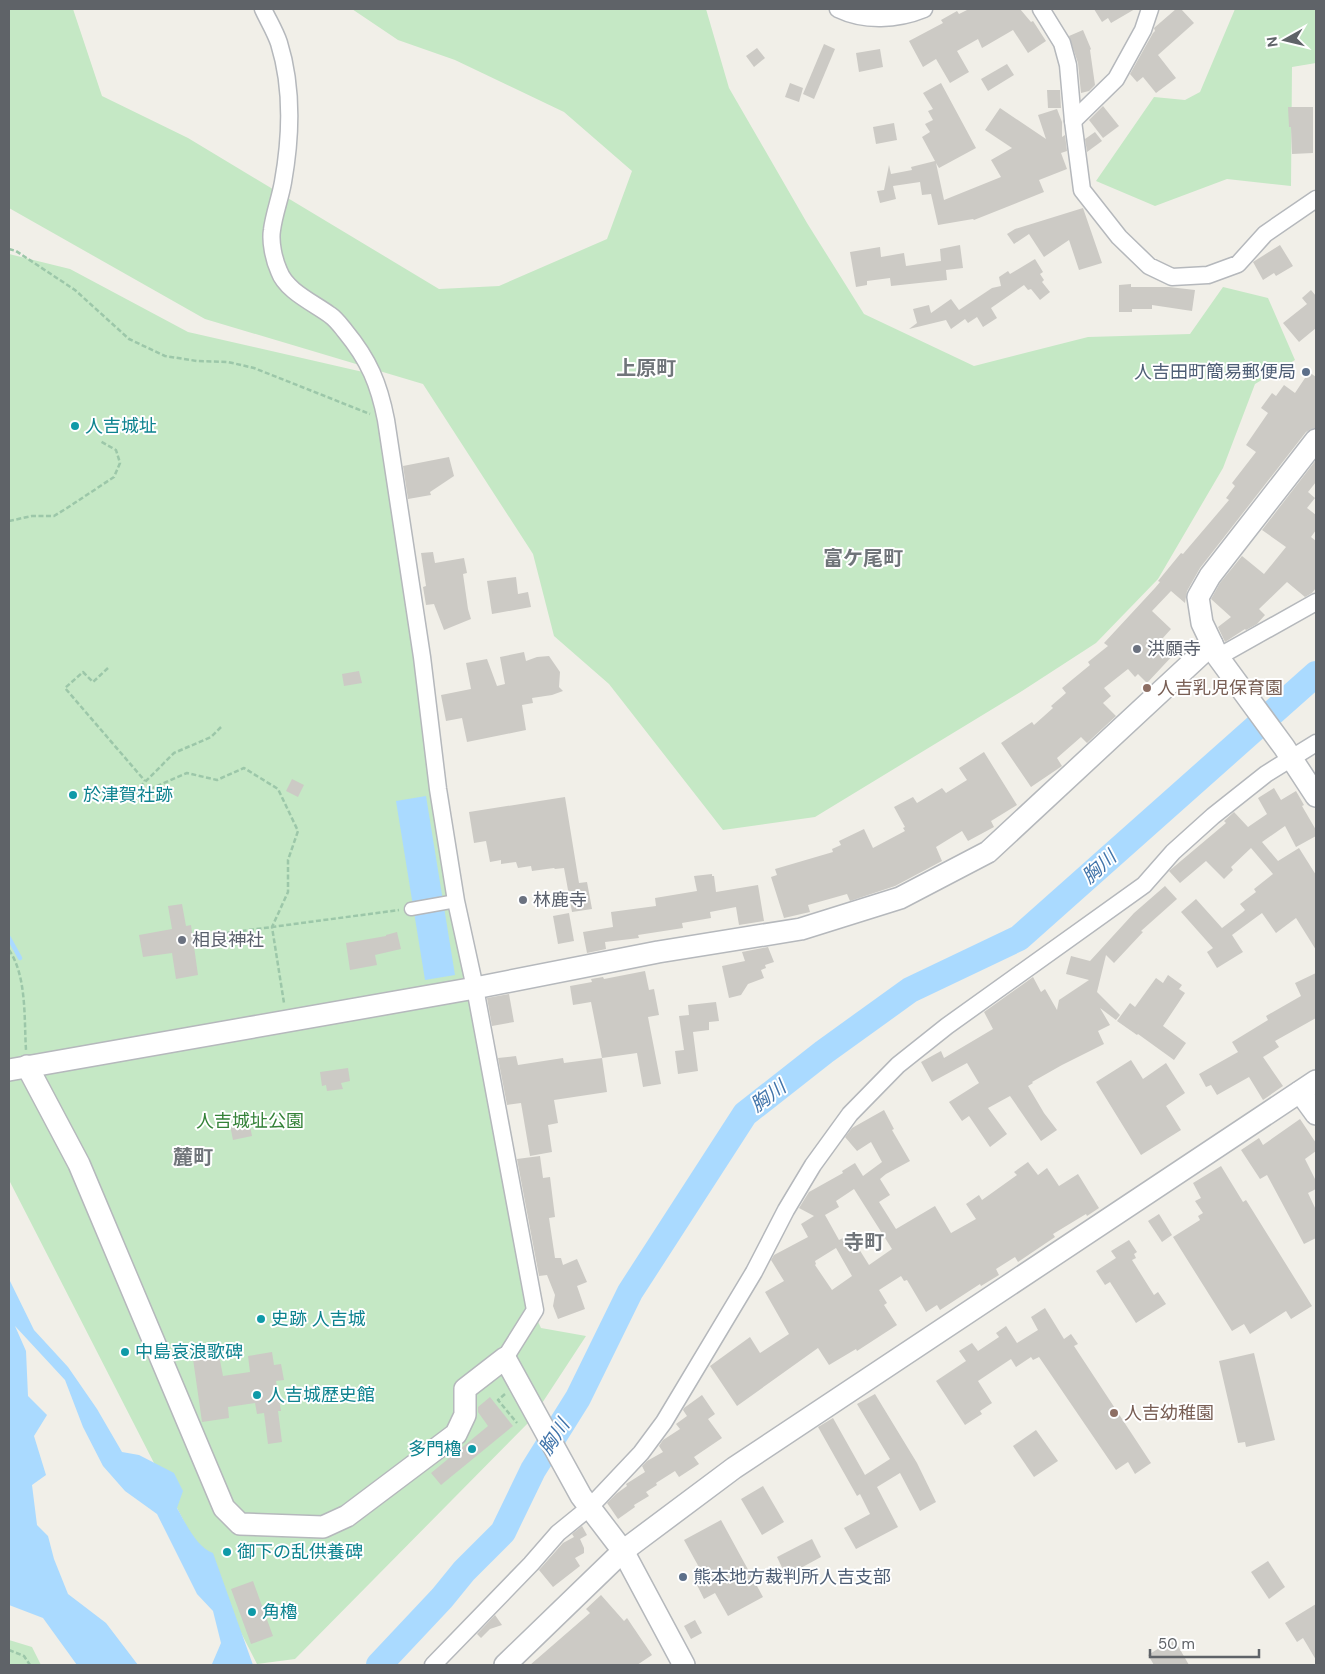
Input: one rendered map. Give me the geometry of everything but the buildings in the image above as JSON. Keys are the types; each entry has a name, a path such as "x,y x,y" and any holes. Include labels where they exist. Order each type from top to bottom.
{"street":[{"path":"263,9 278,42 288,85 289,110 283,182 271,232 274,253 279,273 294,291 332,316 354,341 370,366 381,393 422,657 451,902 475,988 535,1310 505,1358 465,1388 465,1415 456,1434 347,1516 323,1527 240,1524 224,1508 79,1164 18,1068 475,988 658,952 801,929 900,898 988,852 1215,651 1316,602"},
{"path":"838,9 873,19 911,14 924,9"},
{"path":"1041,9 1062,43 1068,65 1082,190 1120,236 1149,266 1172,277 1208,275 1238,264 1265,234 1316,199"},
{"path":"1073,120 1116,79 1143,30 1150,9"},
{"path":"1316,440 1210,576 1198,597 1202,623 1215,651 1288,752 1316,796"},
{"path":"433,1665 524,1571 586,1501 640,1453 664,1422 754,1272 786,1210 813,1165 850,1114 898,1065 947,1026 1144,885 1173,852 1213,816 1266,774 1288,752 1316,743"},
{"path":"411,909 451,902"},
{"path":"505,1665 623,1551 734,1468 1308,1087 1316,1114"},
{"path":"505,1358 515,1385 586,1501 623,1551 684,1665"}],"path":[{"path":"9,248 75,290 129,339 165,356 228,362 254,368 386,420"},
{"path":"9,521 32,516 54,516 114,476 120,463 116,450 100,441"},
{"path":"108,668 93,682 83,672 65,688 145,781"},
{"path":"221,727 211,737 174,753 138,789 141,793 187,773 217,780 244,768 278,788 298,831 288,860 288,892 272,927 283,999"},
{"path":"197,937 411,909"},
{"path":"9,950 21,976 18,1068"},
{"path":"515,1385 498,1400 517,1423"},
{"path":"9,1650 24,1656 30,1665"}],"green space":[{"path":"9,9 73,9 102,96 188,138 439,289 499,286 607,239 632,171 564,112 455,60 398,40 352,9 706,9 729,88 807,223 864,314 974,366 1088,337 1190,334 1223,287 1268,298 1295,360 1255,384 1223,468 1158,579 1096,643 1022,691 815,817 723,830 609,684 554,636 533,554 423,384 205,319 9,208"},
{"path":"1235,9 1316,9 1316,63 1292,67 1291,186 1227,179 1155,206 1096,181 1154,97 1185,100 1200,92"},
{"name":"人吉城址公園","path":"9,254 70,269 188,332 363,372 381,426 531,1307 541,1328 586,1336 531,1420 295,1659 257,1664 9,1180"},
{"path":"9,1640 32,1647 41,1665 9,1665"}],"water":[{"path":"426,796 455,975 425,980 396,801"},
{"path":"9,1279 34,1330 68,1367 97,1409 122,1452 139,1455 174,1473 183,1491 177,1508 197,1540 202,1546 213,1553 253,1665 212,1664 221,1643 213,1611 197,1594 157,1514 125,1491 103,1466 83,1427 65,1380 15,1326 26,1351 28,1396 47,1415 34,1436 46,1475 32,1485 37,1525 48,1536 54,1559 68,1594 106,1623 138,1665 77,1665 43,1618 9,1605"}],"waterway":[{"name":"胸川","path":"379,1665 442,1598 464,1571 503,1532 533,1470 578,1398 630,1292 745,1114 824,1052 910,990 1019,938 1316,674"},
{"path":"9,938 20,958"}],"place":[{"name":"人吉田町簡易郵便局","path":"1306,372"},
{"name":"人吉城址","path":"75,426"},
{"name":"洪願寺","path":"1137,649"},
{"name":"人吉乳児保育園","path":"1147,688"},
{"name":"於津賀社跡","path":"73,795"},
{"name":"林鹿寺","path":"523,900"},
{"name":"相良神社","path":"182,940"},
{"name":"史跡 人吉城","path":"261,1319"},
{"name":"中島哀浪歌碑","path":"125,1352"},
{"name":"人吉城歴史館","path":"257,1395"},
{"name":"人吉幼稚園","path":"1114,1413"},
{"name":"多門櫓","path":"472,1449"},
{"name":"御下の乱供養碑","path":"227,1552"},
{"name":"熊本地方裁判所人吉支部","path":"683,1577"},
{"name":"角櫓","path":"252,1612"}],"district":[{"name":"上原町","path":"646,368"},
{"name":"富ケ尾町","path":"863,558"},
{"name":"麓町","path":"193,1157"},
{"name":"寺町","path":"864,1242"}]}
